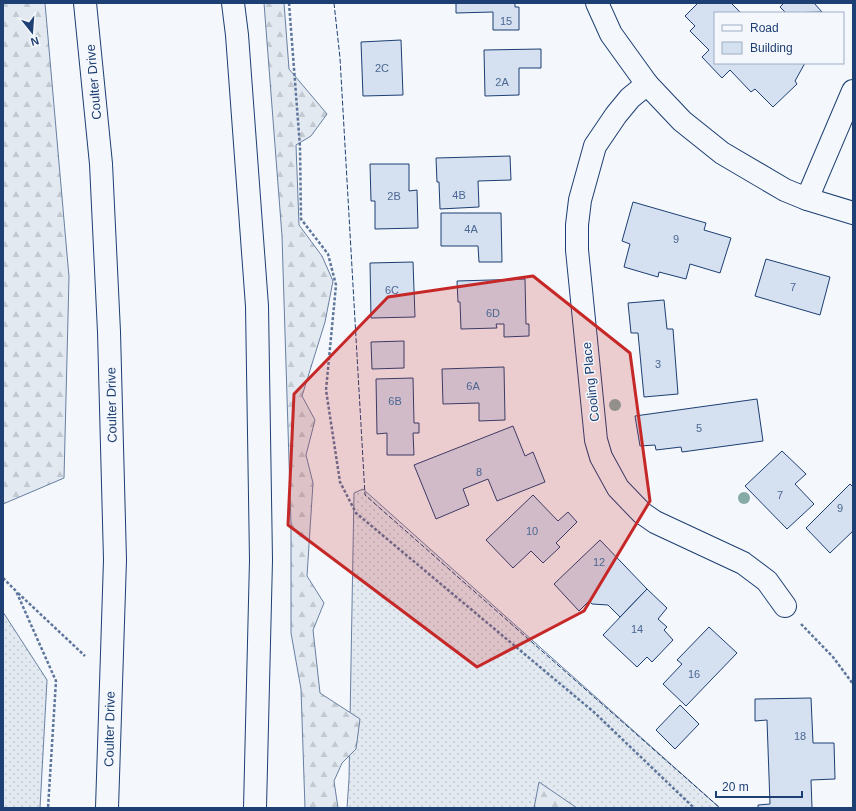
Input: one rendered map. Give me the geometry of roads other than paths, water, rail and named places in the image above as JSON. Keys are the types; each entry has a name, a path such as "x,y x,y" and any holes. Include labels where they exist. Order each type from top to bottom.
{"main road":[{"name":"Coulter Drive","path":"85,3 100,164 109,332 115,560 107,808"},
{"path":"233,3 237,34 257,306 261,560 255,808"},
{"path":"597,3 611,34 647,84 682,121 722,153 785,190 853,214"},
{"name":"Cooling Place","path":"647,84 630,98 616,115 595,146 580,200 577,225 578,250 596,440 601,457 618,488 642,513 655,522 743,563 767,581 785,606"},
{"path":"807,199 853,91"}]}
